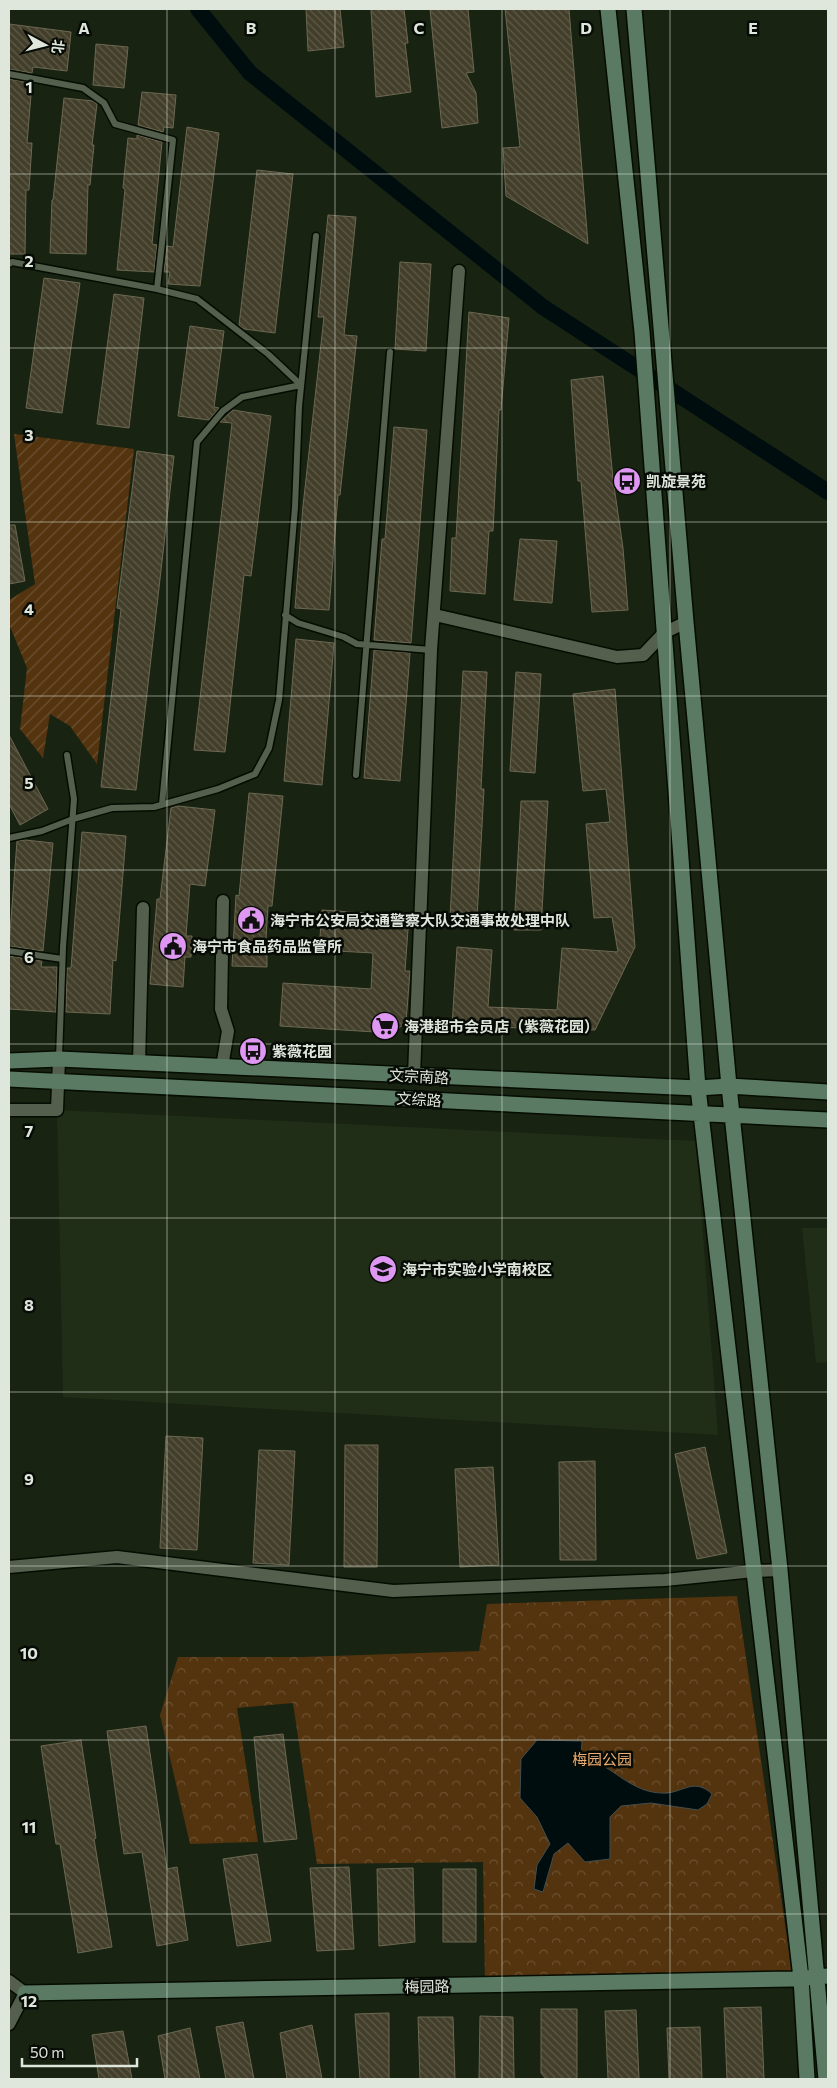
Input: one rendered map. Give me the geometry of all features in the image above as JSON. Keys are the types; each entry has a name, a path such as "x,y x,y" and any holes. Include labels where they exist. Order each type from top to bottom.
{"main road":[{"path":"608,9 642,332 700,1114 801,1978 807,2079"},
{"path":"634,9 686,622 729,1086 822,1976 826,2079"},
{"name":"文宗南路","path":"9,1062 59,1060 698,1088 729,1086 828,1092"},
{"name":"文综路","path":"9,1079 828,1120"},
{"name":"梅园路","path":"25,1992 801,1978 822,1976"}],"street":[{"path":"414,1075 431,650 459,271"},
{"path":"435,615 617,657 643,655 664,633 686,622"},
{"path":"222,1067 228,1031 221,1010 223,901"},
{"path":"140,1063 143,908"},
{"path":"9,1110 57,1110 59,1060"},
{"path":"9,1568 117,1557 393,1591 665,1580 780,1570"},
{"path":"9,1981 25,1992 9,2024"}],"lane":[{"path":"9,74 83,88 104,104 115,124 173,140 157,289"},
{"path":"9,828 11,837 42,831 73,819 112,808 154,807 218,789 255,774 269,748 279,700 295,507 301,385 316,236"},
{"path":"9,264 12,262 53,269 157,289 197,299 268,354 301,385"},
{"path":"356,775 390,352"},
{"path":"162,804 196,442 223,411 242,398 301,385"},
{"path":"286,616 298,623 357,644 431,650"},
{"path":"59,1060 62,959 74,799 67,755"},
{"path":"9,951 62,959"}],"shaded area":[{"name":"海宁市实验小学南校区","path":"57,1110 696,1141 718,1435 63,1397"},
{"path":"802,1228 828,1228 828,1362 816,1363"},
{"path":"537,1740 582,1741 581,1756 600,1764 644,1790 668,1793 693,1786 705,1789 712,1794 707,1804 698,1810 651,1803 621,1806 610,1817 610,1859 585,1862 568,1843 554,1854 543,1892 534,1889 537,1865 550,1844 537,1817 520,1798 521,1759"}],"green space":[{"path":"14,434 134,449 97,764 70,726 50,714 43,758 20,729 27,668 9,624 9,600 35,584"},
{"name":"梅园公园","path":"737,1596 793,1979 485,1985 483,1862 317,1864 293,1703 237,1708 258,1842 190,1844 160,1715 178,1657 303,1657 479,1651 487,1604"}],"building":[{"path":"306,9 340,9 344,47 308,51"},
{"path":"371,9 404,9 408,43 405,43 411,92 376,97"},
{"path":"430,9 468,9 474,72 466,73 476,93 478,123 442,128"},
{"path":"505,9 569,9 588,244 506,196 503,148 520,147"},
{"path":"9,24 71,32 67,71 33,67 32,73 9,69"},
{"path":"96,44 128,47 124,88 93,85"},
{"path":"9,79 32,83 27,143 32,143 29,190 26,190 25,254 9,254"},
{"path":"142,92 176,95 173,128 164,127 163,132 138,125"},
{"path":"64,98 93,101 97,104 90,185 88,185 86,254 50,253 52,200"},
{"path":"187,127 219,133 200,286 168,284 170,272 164,272 167,246 173,247"},
{"path":"137,135 162,142 152,244 157,245 154,272 117,270 128,138 137,139"},
{"path":"257,170 293,174 275,333 244,329 239,325"},
{"path":"328,215 356,217 344,335 357,336 340,495 338,495 329,610 295,608 303,506 324,317 318,317"},
{"path":"400,262 431,264 426,351 395,349"},
{"path":"44,278 80,283 62,413 26,408"},
{"path":"114,294 144,298 129,428 97,424"},
{"path":"469,312 509,318 501,410 499,410 493,531 489,531 485,594 450,591 452,538 456,538"},
{"path":"190,326 224,331 214,407 219,408 209,420 178,416"},
{"path":"603,376 613,479 623,548 628,610 592,612 581,481 578,481 571,380"},
{"path":"233,410 271,416 251,576 244,575 225,752 194,750 232,423 220,422"},
{"path":"394,427 427,430 411,643 374,640 382,539 385,539"},
{"path":"137,451 174,456 136,790 101,787 121,609 117,608"},
{"path":"9,525 15,525 25,581 9,584"},
{"path":"520,539 557,541 552,603 514,600"},
{"path":"296,639 334,643 322,785 284,781"},
{"path":"374,650 410,653 400,781 364,778"},
{"path":"463,671 487,672 481,789 484,789 477,918 450,918"},
{"path":"516,672 541,674 535,773 510,771"},
{"path":"615,689 635,947 595,1030 452,1026 457,947 492,950 488,1007 557,1010 562,948 618,952 612,917 594,918 586,824 610,822 606,789 583,791 573,694"},
{"path":"9,735 48,809 20,825 9,804"},
{"path":"249,793 283,796 272,906 268,906 265,955 267,955 267,967 232,966 236,895 239,896"},
{"path":"521,801 548,801 541,930 514,930"},
{"path":"178,806 215,810 205,886 190,884 186,936 192,936 191,957 185,957 183,987 150,984 157,899 160,899 171,808"},
{"path":"82,832 126,836 116,961 113,960 110,1014 66,1012 67,968 71,968"},
{"path":"17,841 53,843 43,951 9,946"},
{"path":"322,910 409,916 405,971 410,971 406,1023 391,1033 280,1026 283,983 371,989 373,953 319,950"},
{"path":"9,956 42,961 41,967 57,967 56,1012 9,1009"},
{"path":"166,1436 203,1438 197,1550 160,1548"},
{"path":"345,1445 378,1445 377,1567 344,1567"},
{"path":"705,1447 727,1553 697,1559 675,1454"},
{"path":"259,1450 295,1451 289,1565 253,1563"},
{"path":"595,1461 596,1560 560,1560 559,1462"},
{"path":"493,1467 499,1565 460,1567 455,1469"},
{"path":"146,1726 167,1869 177,1867 188,1940 157,1946 142,1852 124,1854 107,1731"},
{"path":"283,1734 297,1839 264,1842 254,1737"},
{"path":"81,1740 96,1838 94,1839 112,1947 78,1953 60,1844 56,1844 41,1746"},
{"path":"257,1854 271,1941 237,1946 223,1859"},
{"path":"349,1867 354,1949 317,1951 310,1868"},
{"path":"413,1868 415,1942 379,1946 377,1869"},
{"path":"443,1869 476,1869 476,1942 443,1942"},
{"path":"761,2007 764,2079 727,2079 724,2008"},
{"path":"541,2009 577,2009 577,2079 546,2079 541,2073"},
{"path":"636,2010 639,2079 608,2079 605,2011"},
{"path":"389,2013 389,2079 360,2079 355,2014"},
{"path":"480,2016 513,2017 514,2079 479,2079"},
{"path":"418,2017 453,2017 455,2079 420,2079"},
{"path":"243,2022 254,2079 226,2079 216,2027"},
{"path":"312,2025 322,2079 287,2079 280,2033"},
{"path":"700,2027 702,2079 669,2079 667,2028"},
{"path":"190,2028 200,2079 165,2079 158,2036"},
{"path":"123,2031 132,2079 99,2079 92,2035"}],"waterway":[{"path":"198,9 250,73 543,307 828,492"}],"place":[{"name":"凯旋景苑","path":"627,481"},
{"name":"海宁市公安局交通警察大队交通事故处理中队","path":"251,920"},
{"name":"海宁市食品药品监管所","path":"173,946"},
{"name":"海港超市会员店（紫薇花园）","path":"385,1026"},
{"name":"紫薇花园","path":"253,1051"},
{"name":"海宁市实验小学南校区","path":"383,1269"}]}
